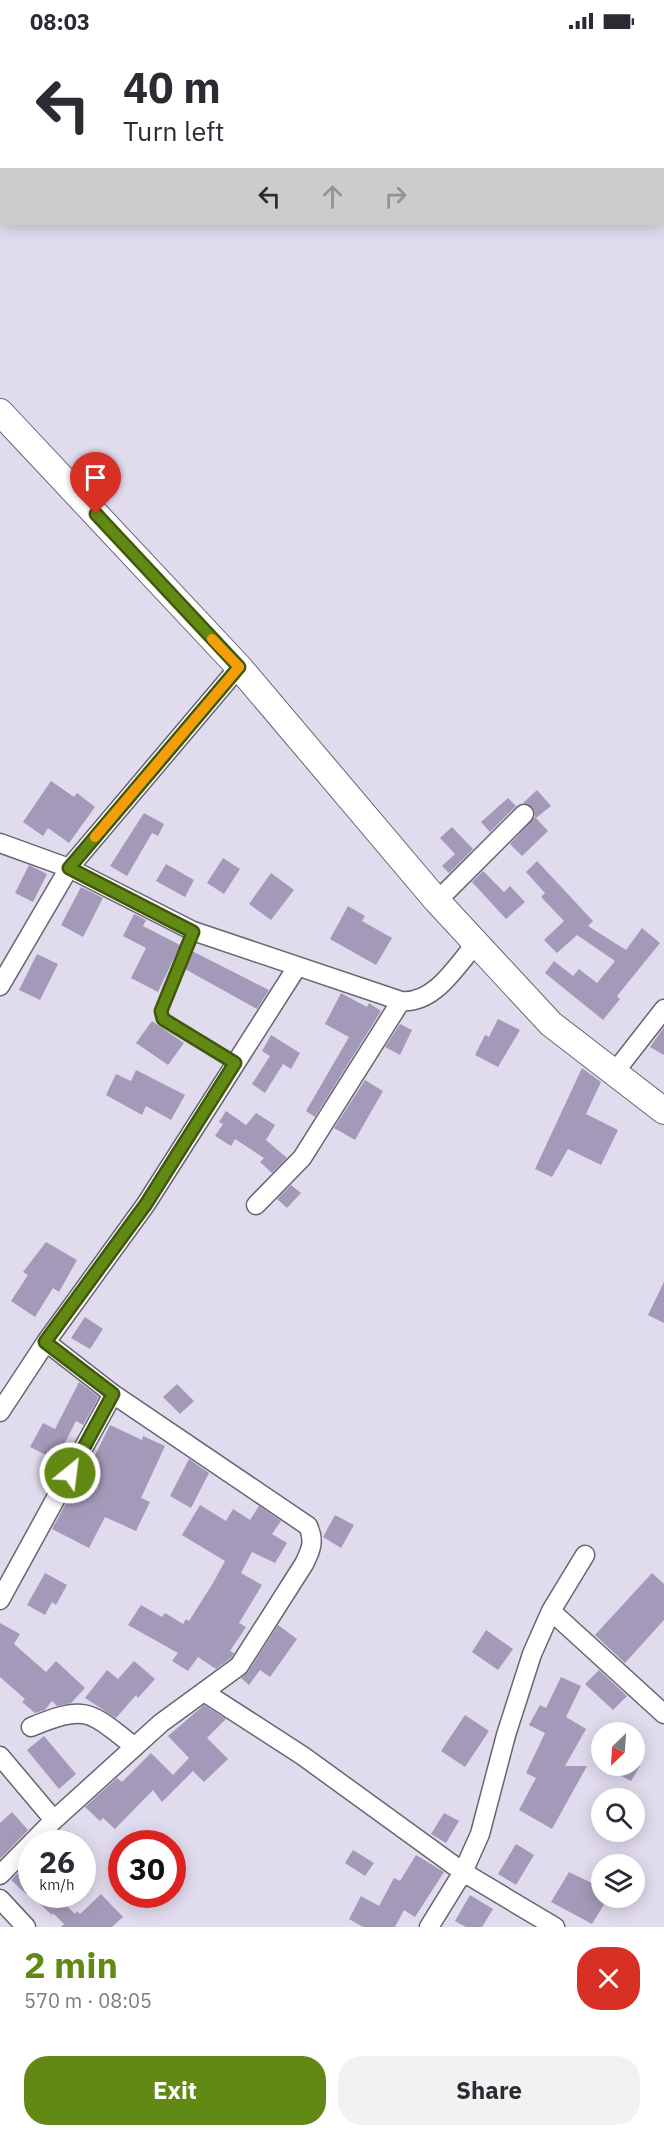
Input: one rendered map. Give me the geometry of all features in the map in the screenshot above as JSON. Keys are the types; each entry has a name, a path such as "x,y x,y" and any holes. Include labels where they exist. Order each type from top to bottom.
{"main road":[{"path":"0,412 239,667 437,901 551,1024 664,1111"}],"street":[{"path":"0,986 69,868 239,667"},
{"path":"437,901 524,814"},
{"path":"0,843 69,868 193,932 401,1001 410,1002 428,996 477,942"},
{"path":"0,1412 45,1342 146,1204 297,967"},
{"path":"256,1205 302,1158 401,1001"},
{"path":"614,1073 664,1009"},
{"path":"0,1875 54,1820 161,1723 239,1666 312,1549 313,1536 308,1526 113,1394 45,1342"},
{"path":"0,1600 113,1394"},
{"path":"429,1927 463,1872 480,1834 506,1735 532,1654 551,1611 585,1555"},
{"path":"551,1611 664,1714"},
{"path":"204,1692 303,1756 463,1872 555,1927"},
{"path":"32,1727 63,1714 80,1713 98,1718 135,1747"},
{"path":"0,1756 54,1820"},
{"path":"0,1899 26,1927"}],"lane":[{"path":"193,932 161,1011 163,1019 235,1063"}],"building":[{"path":"51,781 74,797 77,793 95,807 69,843 48,828 43,836 23,822"},
{"path":"537,790 551,806 536,818 548,831 522,856 510,844 535,817 532,807 523,803"},
{"path":"508,798 516,806 490,832 481,822"},
{"path":"144,813 164,824 158,836 152,833 127,876 110,866"},
{"path":"452,827 473,849 449,873 442,866 455,854 440,838"},
{"path":"223,858 240,869 224,894 207,883"},
{"path":"537,861 593,921 588,926 626,950 642,928 660,943 617,996 620,999 603,1020 545,973 554,961 573,976 579,969 597,983 615,961 577,935 557,953 544,940 564,921 541,897 545,893 526,872"},
{"path":"166,864 194,880 185,897 156,881"},
{"path":"29,865 47,874 33,902 15,893"},
{"path":"483,871 504,892 510,886 525,902 506,919 472,882"},
{"path":"271,873 294,890 271,920 249,904"},
{"path":"81,887 103,898 83,937 61,925"},
{"path":"348,906 365,916 362,921 392,938 376,965 330,939"},
{"path":"134,914 146,920 143,926 180,945 158,992 131,978 146,948 123,936"},
{"path":"192,951 269,990 257,1009 185,969"},
{"path":"37,954 58,964 40,1000 19,990"},
{"path":"341,993 367,1007 369,1003 381,1011 315,1117 306,1111 349,1037 325,1024"},
{"path":"498,1019 520,1030 498,1067 475,1055 485,1035 489,1037"},
{"path":"152,1021 184,1043 168,1065 136,1043"},
{"path":"400,1024 412,1030 400,1055 385,1047"},
{"path":"664,1027 664,1055 650,1047"},
{"path":"271,1035 300,1053 291,1069 283,1064 265,1093 252,1084 270,1056 262,1051"},
{"path":"582,1068 601,1082 586,1114 618,1130 601,1165 568,1149 552,1177 535,1169"},
{"path":"136,1070 185,1095 171,1120 146,1106 142,1115 106,1095 116,1074 131,1081"},
{"path":"365,1080 383,1091 355,1140 334,1128"},
{"path":"226,1111 246,1125 256,1113 275,1125 266,1140 287,1158 272,1173 260,1162 264,1158 235,1139 231,1146 215,1136 223,1124 219,1122"},
{"path":"291,1185 301,1193 287,1208 277,1199"},
{"path":"46,1242 77,1260 59,1292 53,1288 35,1317 11,1301 28,1275 23,1272"},
{"path":"664,1282 664,1323 648,1315"},
{"path":"85,1317 103,1329 90,1349 71,1338"},
{"path":"79,1382 99,1397 83,1425 76,1421 56,1460 30,1447 43,1423 55,1429"},
{"path":"177,1384 194,1401 180,1414 163,1397"},
{"path":"110,1425 142,1440 143,1436 165,1446 141,1498 150,1502 136,1531 105,1517 89,1548 52,1529 81,1476 84,1477"},
{"path":"189,1459 209,1473 191,1508 170,1496"},
{"path":"200,1505 226,1521 233,1509 250,1520 259,1506 281,1521 272,1534 287,1543 275,1563 252,1552 241,1573 262,1585 239,1623 246,1627 230,1651 234,1653 231,1658 216,1669 198,1657 188,1671 172,1661 178,1653 128,1625 141,1605 162,1617 165,1613 183,1624 186,1619 189,1621 213,1583 225,1561 182,1535"},
{"path":"335,1515 354,1525 341,1548 323,1537"},
{"path":"45,1573 67,1585 56,1605 52,1602 45,1615 27,1605"},
{"path":"652,1573 664,1584 664,1620 625,1663 595,1635"},
{"path":"0,1623 20,1634 14,1644 46,1672 56,1661 85,1688 71,1703 57,1706 52,1701 45,1710 35,1713 22,1702 25,1699 0,1677"},
{"path":"278,1625 297,1639 270,1677 260,1670 249,1685 241,1678 248,1672"},
{"path":"486,1630 513,1649 498,1670 472,1652"},
{"path":"134,1661 155,1679 138,1698 136,1695 116,1718 85,1698 107,1670 118,1679"},
{"path":"599,1670 627,1696 613,1710 585,1684"},
{"path":"561,1677 581,1686 566,1717 586,1729 565,1766 587,1766 552,1829 519,1810 536,1778 526,1773 545,1733 529,1725 540,1705 546,1708"},
{"path":"204,1705 226,1719 207,1738 228,1759 204,1782 193,1771 162,1802 153,1790 115,1829 103,1818 100,1821 85,1807 117,1778 122,1782 151,1753 173,1775 189,1758 168,1736"},
{"path":"465,1715 489,1731 465,1767 441,1751"},
{"path":"44,1736 76,1774 59,1789 27,1750"},
{"path":"621,1776 634,1776 631,1781"},
{"path":"12,1812 28,1830 18,1830 18,1840 0,1859 0,1823"},
{"path":"444,1813 459,1821 446,1843 431,1834"},
{"path":"516,1844 534,1855 516,1885 498,1874"},
{"path":"353,1850 374,1863 365,1876 345,1863"},
{"path":"416,1855 444,1872 415,1917 404,1910 395,1927 363,1927 349,1919 361,1896 379,1906 394,1878 400,1881"},
{"path":"569,1872 591,1883 591,1908 602,1908 592,1924 551,1902"},
{"path":"18,1873 18,1887 11,1880"},
{"path":"101,1894 108,1901 108,1908 114,1908 123,1917 112,1927 61,1927 64,1924 53,1913 52,1915 44,1908 69,1908 75,1914 77,1911 80,1914 86,1908 96,1908 96,1899"},
{"path":"470,1895 493,1909 482,1927 466,1927 455,1921"}],"slow traffic":[{"path":"95,837 239,667 212,639"}],"route":[{"path":"70,1473 113,1394 45,1342 146,1204 235,1063 174,1028 163,1019 161,1011 193,932 69,868 239,667 96,514"}]}
